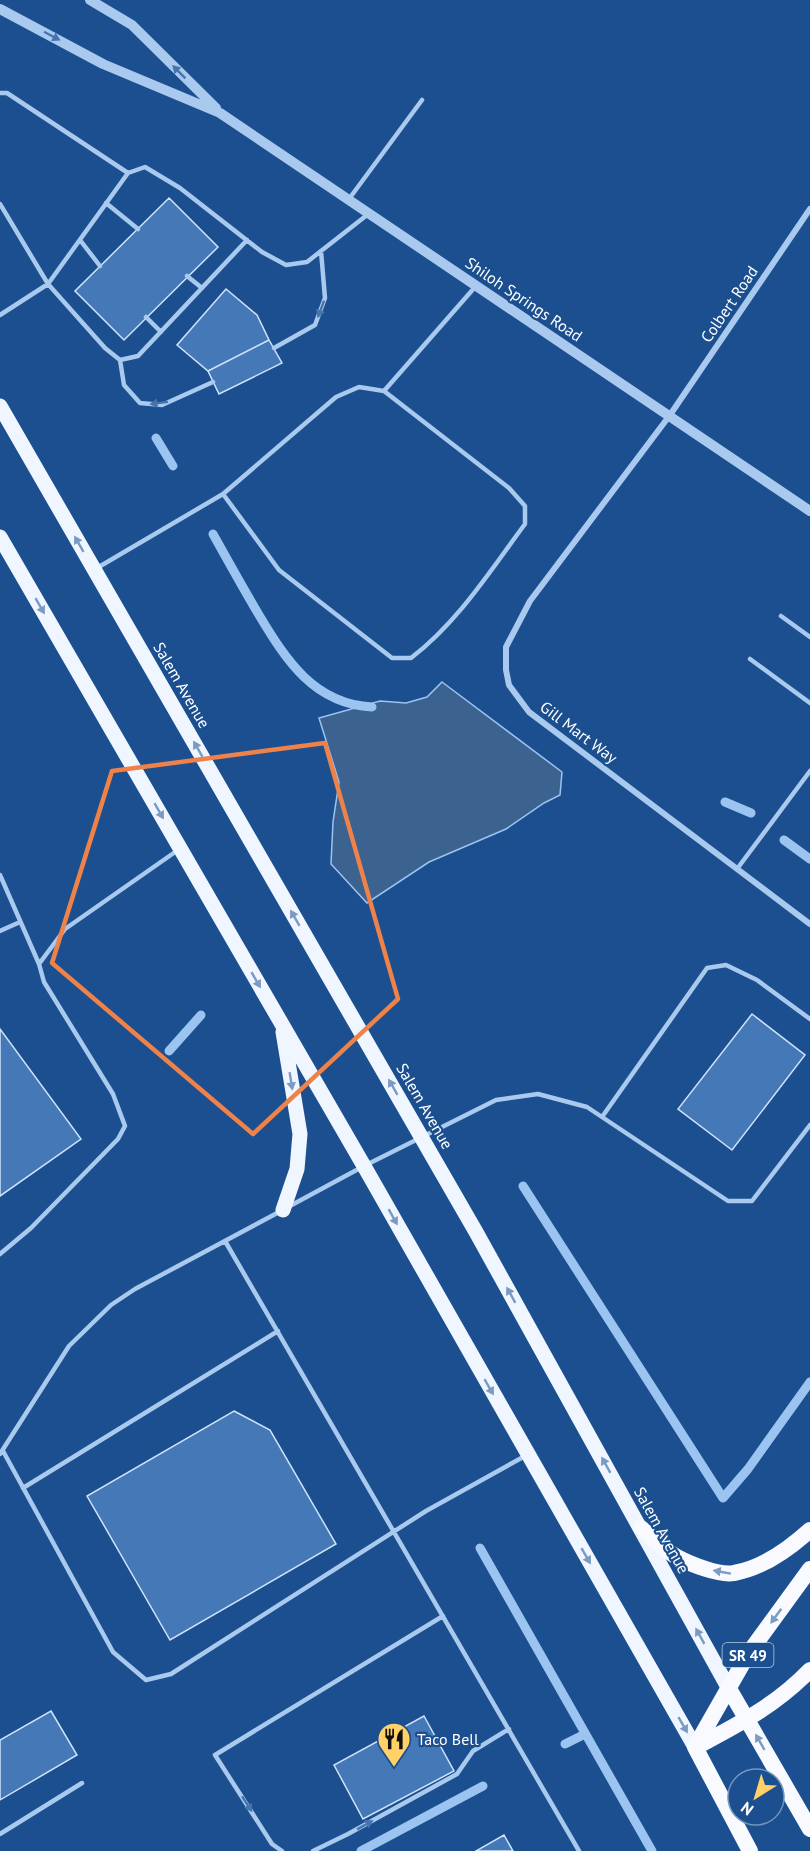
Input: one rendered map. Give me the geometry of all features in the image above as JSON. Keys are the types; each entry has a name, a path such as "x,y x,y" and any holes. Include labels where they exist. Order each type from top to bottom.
{"highway":[{"path":"640,1528 675,1556 706,1569 732,1574 761,1565 794,1544 810,1530"},
{"name":"SR 49","path":"695,1747 748,1654 810,1569"},
{"path":"750,1851 695,1747 748,1719 789,1692 810,1670"},
{"name":"Salem Avenue","path":"728,1687 810,1829"}],"main road":[{"name":"Salem Avenue","path":"0,405 422,1137 728,1687"},
{"path":"0,537 364,1166 695,1747"},
{"path":"281,1023 300,1134 297,1169 283,1210"}],"street":[{"name":"Shiloh Springs Road","path":"90,0 132,25 220,113"},
{"name":"Shiloh Springs Road","path":"0,9 103,64 220,113 810,511"},
{"name":"Colbert Road","path":"670,415 810,209"},
{"name":"Gill Mart Way","path":"670,415 530,601 506,647 506,670 509,685 529,712 810,924"}],"lane":[{"path":"0,93 7,93 128,173"},
{"path":"349,199 422,100"},
{"path":"0,315 48,284 128,173 145,167 180,188 262,252 286,265 307,262 369,213"},
{"path":"106,203 138,229"},
{"path":"0,204 48,284 105,348 120,360 124,386 140,404 162,405 213,382"},
{"path":"80,240 100,266"},
{"path":"120,360 138,356 247,240"},
{"path":"274,348 315,325 325,298 321,251"},
{"path":"187,276 202,288"},
{"path":"384,391 477,285"},
{"path":"146,317 161,332"},
{"path":"94,570 223,494 336,397 359,387 384,391 509,488 525,506 525,524 450,624 411,658 392,658 279,570 223,494"},
{"path":"781,616 810,637"},
{"path":"750,659 810,703"},
{"path":"737,869 810,771"},
{"path":"39,964 65,929 180,848"},
{"path":"0,875 39,964 44,982 113,1094 125,1126 118,1139 39,1220 0,1254"},
{"path":"0,931 20,921"},
{"path":"602,1117 707,969 726,965 757,980 810,1019"},
{"path":"528,1455 426,1511 171,1674 146,1680 113,1652 2,1453 69,1346 111,1305 364,1166 496,1100 538,1094 587,1107 728,1201 752,1201 810,1125"},
{"path":"225,1241 579,1851"},
{"path":"23,1488 278,1331"},
{"path":"282,1851 272,1844 215,1755 443,1616"},
{"path":"313,1851 457,1774 473,1751 509,1729"},
{"path":"0,1834 82,1783"}],"highlighted area":[{"path":"325,743 398,999 253,1134 52,963 112,771"}],"water":[{"path":"442,682 562,772 560,795 506,829 429,862 367,903 331,864 333,822 339,782 319,718 380,701 406,703 427,697"}],"building":[{"path":"169,198 218,247 124,340 75,291"},
{"path":"226,289 257,315 269,340 208,371 177,345"},
{"path":"269,340 282,363 219,394 208,371"},
{"path":"752,1014 805,1055 732,1150 678,1109"},
{"path":"0,1029 81,1139 0,1196"},
{"path":"234,1411 270,1430 336,1544 170,1640 87,1496"},
{"path":"51,1711 77,1755 0,1800 0,1740"},
{"name":"Taco Bell","path":"424,1716 454,1771 363,1819 334,1765"},
{"path":"504,1835 513,1851 476,1851"}],"waterway":[{"path":"156,438 173,466"},
{"path":"213,534 269,632 291,663 304,677 334,698 372,707"},
{"path":"725,802 751,813"},
{"path":"784,840 810,859"},
{"path":"169,1051 201,1015"},
{"path":"523,1186 723,1498 748,1469 810,1382"},
{"path":"480,1548 652,1851"},
{"path":"565,1744 585,1734"},
{"path":"361,1851 483,1786"}],"place":[{"name":"Taco Bell","path":"394,1768"}]}
